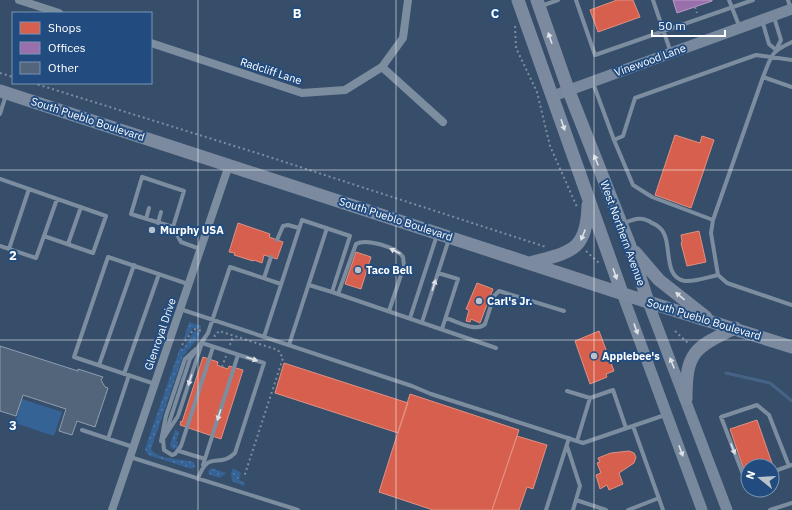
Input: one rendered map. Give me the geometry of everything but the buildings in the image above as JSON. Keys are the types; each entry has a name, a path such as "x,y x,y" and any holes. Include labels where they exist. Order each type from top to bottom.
{"main road":[{"name":"West Northern Avenue","path":"518,0 622,293 668,414 702,510"},
{"name":"West Northern Avenue","path":"538,3 568,89 622,224 648,302 728,510"},
{"name":"Vinewood Lane","path":"553,96 568,89 773,16 790,6"},
{"name":"South Pueblo Boulevard","path":"4,92 648,302 792,347"},
{"path":"530,263 564,254 571,251 578,244 583,237 588,219 588,197"},
{"path":"630,246 659,280 710,321"},
{"path":"686,399 686,382 690,362 696,350 706,342 734,328"}],"street":[{"path":"19,0 56,12"},
{"name":"Radcliff Lane","path":"152,43 302,93 344,90 382,67 403,38 408,0"},
{"path":"382,67 443,122"},
{"name":"Glenroyal Drive","path":"112,510 188,284 230,165"}],"lane":[{"path":"538,3 558,0"},
{"path":"576,0 595,55 753,0"},
{"path":"653,0 671,53"},
{"path":"729,0 740,28"},
{"path":"773,16 781,40 763,77 713,220 711,233 718,275 727,283 792,305"},
{"path":"762,20 769,44 776,50"},
{"path":"776,50 792,42"},
{"path":"614,140 623,136 635,98 756,55 772,56 792,60"},
{"path":"763,77 792,87"},
{"path":"593,81 614,140 633,185 652,197 713,220"},
{"path":"0,114 4,92"},
{"path":"173,227 131,214 142,177 184,191 173,227 181,242 200,249"},
{"path":"0,186 1,180 106,216 93,253 44,236"},
{"path":"155,188 157,182"},
{"path":"168,192 169,186"},
{"path":"9,249 29,189"},
{"path":"0,246 36,258 57,199"},
{"path":"68,244 81,207"},
{"path":"146,219 149,208"},
{"path":"158,223 161,212"},
{"path":"622,224 638,218 648,220 661,228 665,238 671,271 677,277 685,281 718,275"},
{"path":"264,337 302,220 350,236 332,292"},
{"path":"277,240 283,226 288,225 299,228"},
{"path":"289,345 327,228"},
{"path":"422,322 438,273 444,235"},
{"path":"410,318 444,235"},
{"path":"338,294 356,244 364,241 369,242 396,251 403,257 404,266 390,311"},
{"path":"155,384 74,357 108,257 188,284"},
{"path":"264,278 271,257"},
{"path":"99,365 134,266"},
{"path":"162,446 163,440 178,416 202,343 208,333 230,267 281,284"},
{"path":"438,273 458,279 442,329"},
{"path":"124,374 159,274"},
{"path":"309,285 390,311 496,348"},
{"path":"446,318 479,328 485,324 496,293 503,291 564,311"},
{"path":"180,309 412,386 431,394 583,443 668,414"},
{"path":"202,343 264,363 235,453 225,460 205,463 202,467"},
{"path":"202,343 184,359 162,429 162,446 164,450 172,455 179,451 213,347"},
{"path":"198,479 238,355"},
{"path":"108,439 129,376"},
{"path":"568,391 590,398 613,390 626,428"},
{"path":"577,441 590,398"},
{"path":"740,464 721,417 757,405 769,415 791,465 780,469"},
{"path":"633,426 663,510"},
{"path":"82,430 133,447"},
{"path":"546,510 569,438"},
{"path":"567,445 580,486 572,510"},
{"path":"179,451 204,459"},
{"path":"130,457 298,510"},
{"path":"628,510 659,498"},
{"path":"576,500 606,510"},
{"path":"770,510 792,503"}],"path":[{"path":"514,21 516,48 537,92 550,146 577,208"},
{"path":"0,73 12,77"},
{"path":"36,84 260,154 548,248"},
{"path":"583,248 601,264"},
{"path":"182,345 194,329 215,336 219,331 278,350 283,358 244,477"},
{"path":"675,331 692,346"}],"shaded area":[{"path":"189,322 201,326 201,329 193,328 183,342"},
{"path":"194,331 200,332 198,338 188,350 186,349 187,352 183,356 151,449 154,453 164,457 194,462 195,467 192,469 148,455 145,449 180,348 183,349"},
{"path":"22,399 62,412 54,436 15,423"},
{"path":"175,430 179,432 176,441 178,442 177,448 172,449 170,445"},
{"path":"211,468 226,473 220,478 210,475 208,472"},
{"path":"233,468 241,473 239,480 245,483 244,486 232,481 231,474"}],"waterway":[{"path":"726,373 770,383 792,401"}],"place":[{"name":"Murphy USA","path":"152,230"},
{"name":"Taco Bell","path":"358,270"},
{"name":"Carl's Jr.","path":"479,301"},
{"name":"Applebee's","path":"594,356"}]}
